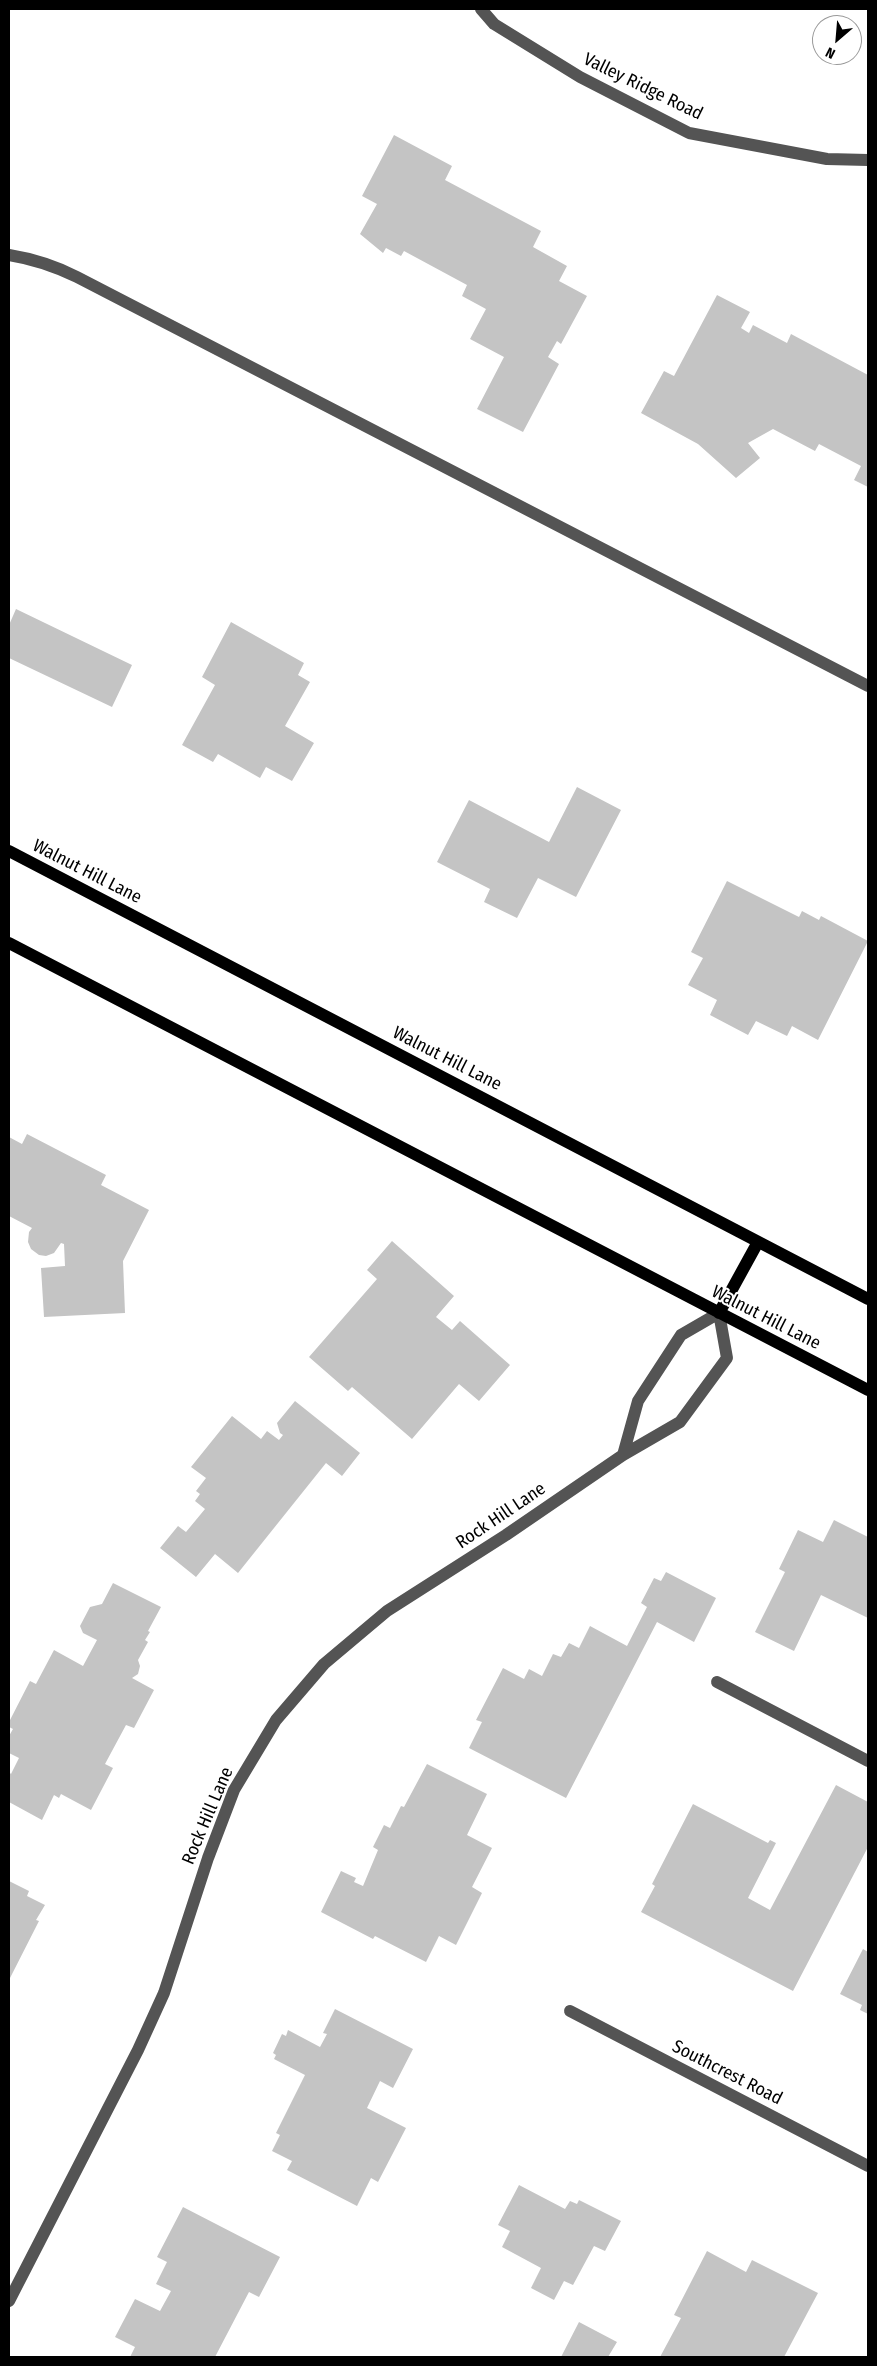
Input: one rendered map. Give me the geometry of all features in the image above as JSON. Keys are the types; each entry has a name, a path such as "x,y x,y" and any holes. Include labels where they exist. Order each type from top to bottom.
{"main road":[{"name":"Walnut Hill Lane","path":"9,851 868,1299"},
{"name":"Walnut Hill Lane","path":"9,943 868,1390"},
{"path":"719,1313 758,1242"}],"street":[{"name":"Valley Ridge Road","path":"481,9 494,24 580,77 689,133 827,159 868,160"},
{"path":"9,255 33,259 56,266 78,276 868,686"},
{"path":"623,1455 638,1401 681,1335 719,1313"},
{"name":"Rock Hill Lane","path":"9,2301 138,2050 164,1993 208,1858 234,1790 276,1720 324,1664 387,1611 506,1535 623,1455 680,1422 728,1358 719,1313"},
{"path":"717,1682 868,1761"},
{"name":"Southcrest Road","path":"570,2011 868,2166"}],"building":[{"path":"394,135 452,166 445,180 541,231 533,247 567,266 559,281 587,296 561,344 557,341 548,357 559,364 523,432 477,409 504,357 470,339 486,309 462,296 467,285 404,251 401,256 386,248 383,253 360,234 377,204 362,196"},
{"path":"717,295 750,312 741,328 749,333 753,325 787,343 791,334 868,375 868,487 854,480 861,466 819,444 815,451 773,429 748,443 760,458 736,478 698,444 641,413 664,371 674,376"},
{"path":"16,609 132,665 112,707 9,658 9,625"},
{"path":"231,622 304,663 298,675 310,682 285,726 314,743 292,781 266,767 260,778 218,754 213,762 182,745 215,685 202,677"},
{"path":"577,787 621,810 576,897 538,878 517,918 484,902 490,889 437,862 469,800 549,842"},
{"path":"727,881 799,917 802,911 819,920 821,916 868,941 818,1040 792,1026 787,1036 756,1021 748,1035 710,1015 717,1000 688,985 703,958 691,952"},
{"path":"27,1134 106,1175 101,1185 149,1210 123,1261 125,1313 44,1317 41,1268 65,1266 64,1244 61,1243 54,1253 46,1256 39,1255 31,1249 28,1242 29,1232 32,1228 9,1216 9,1137 22,1144"},
{"path":"392,1241 454,1296 436,1317 452,1330 460,1321 510,1365 479,1401 459,1384 412,1439 352,1387 348,1391 309,1357 377,1279 367,1270"},
{"path":"295,1401 360,1453 342,1476 326,1463 238,1573 215,1554 196,1577 160,1548 178,1526 186,1532 205,1509 195,1501 200,1494 196,1491 206,1478 191,1467 232,1416 261,1439 267,1431 279,1440 283,1435 280,1433 277,1423"},
{"path":"834,1520 868,1537 868,1618 821,1595 794,1651 755,1632 785,1572 779,1569 798,1530 823,1542"},
{"path":"666,1572 716,1598 694,1642 657,1622 566,1798 469,1748 482,1722 476,1720 503,1668 524,1679 529,1669 542,1676 553,1654 561,1657 569,1643 579,1648 590,1626 627,1646 647,1607 641,1603 654,1578 661,1581"},
{"path":"113,1583 161,1607 148,1631 150,1632 145,1640 148,1642 138,1660 140,1666 138,1674 132,1678 154,1690 134,1728 126,1725 105,1764 113,1768 91,1810 61,1794 59,1798 54,1795 42,1820 9,1802 9,1772 11,1774 19,1758 9,1753 9,1736 13,1729 9,1727 9,1722 30,1681 36,1684 54,1650 83,1666 97,1640 83,1633 80,1626 90,1607 102,1604"},
{"path":"427,1764 487,1794 467,1835 492,1848 472,1887 482,1893 456,1945 439,1936 426,1962 375,1936 373,1939 321,1912 341,1871 356,1878 354,1882 363,1886 378,1850 373,1847 384,1825 390,1828 401,1806 404,1807"},
{"path":"836,1785 868,1802 868,1847 793,1991 641,1912 655,1886 652,1884 693,1804 768,1843 770,1840 776,1843 748,1898 770,1910"},
{"path":"9,1881 29,1891 27,1896 45,1905 36,1920 39,1921 9,1980"},
{"path":"863,1949 868,1952 868,2014 860,2010 862,2005 840,1994"},
{"path":"335,2009 413,2049 393,2088 380,2081 367,2108 406,2128 378,2182 371,2178 357,2206 287,2170 292,2161 272,2151 280,2135 276,2133 305,2075 274,2059 276,2055 273,2053 282,2034 286,2036 288,2030 320,2047 327,2034 323,2033"},
{"path":"519,2185 565,2209 570,2201 577,2204 579,2200 621,2221 605,2251 594,2246 573,2285 564,2281 554,2300 531,2288 541,2268 502,2247 510,2231 498,2225"},
{"path":"183,2207 280,2257 259,2297 249,2292 215,2357 130,2357 135,2347 115,2337 135,2299 160,2311 171,2291 156,2284 167,2262 157,2257"},
{"path":"707,2251 746,2272 752,2260 818,2293 784,2357 660,2357 681,2318 674,2315"},
{"path":"579,2322 617,2342 608,2357 561,2357"}]}
